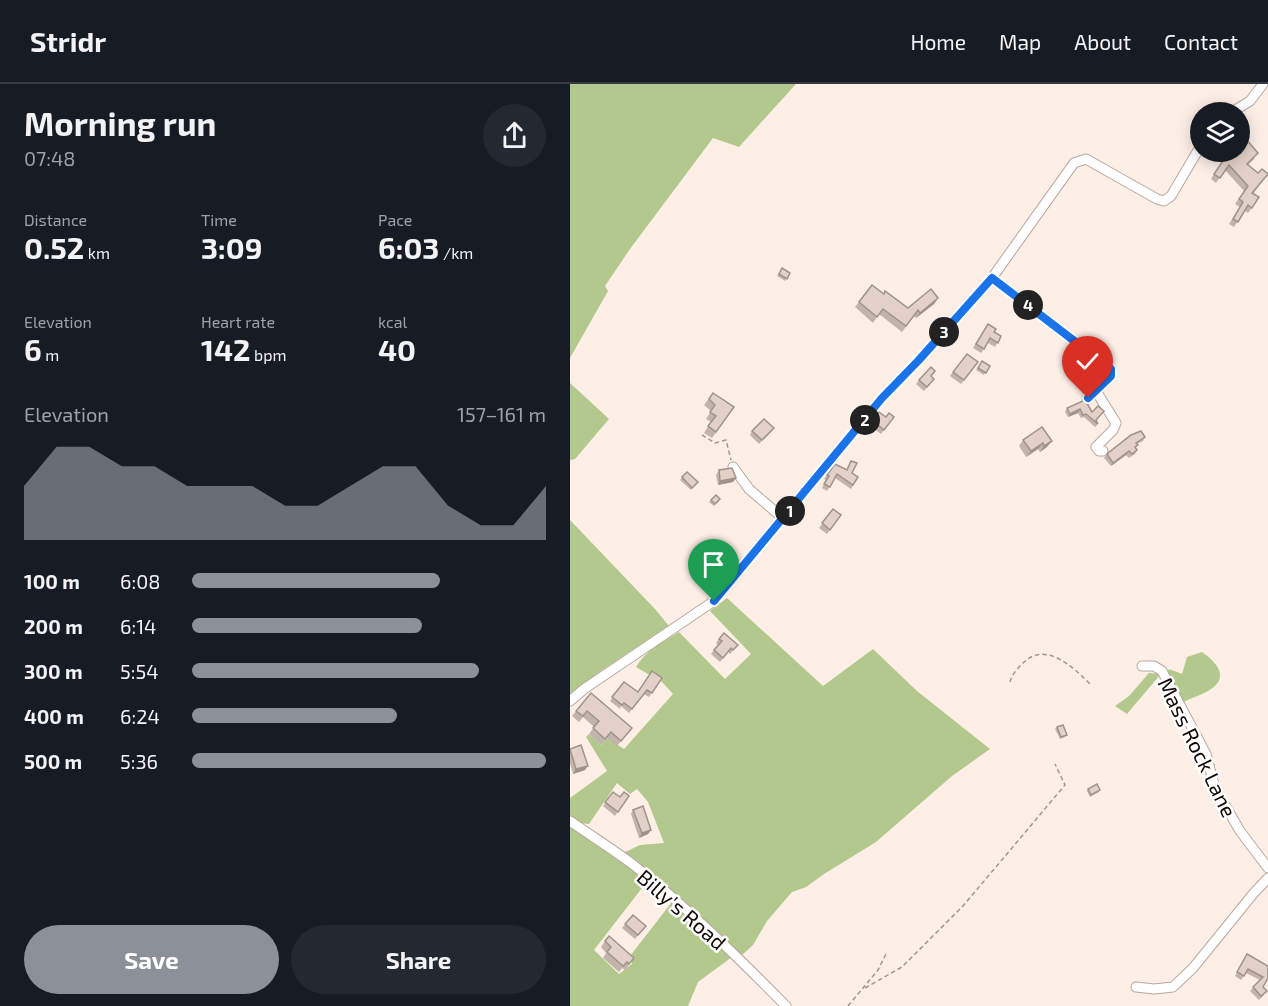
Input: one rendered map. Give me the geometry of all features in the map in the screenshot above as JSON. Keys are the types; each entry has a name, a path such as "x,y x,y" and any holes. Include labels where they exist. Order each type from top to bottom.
{"street":[{"path":"1248,102 1263,84"},
{"path":"570,701 584,689 714,601 882,398 992,278 1074,163 1086,159 1164,201 1172,196 1191,162"},
{"path":"992,278 1111,369 1111,376 1088,398"},
{"path":"1096,391 1116,423 1113,430 1096,447 1099,451 1103,451"},
{"path":"733,467 749,489 784,519"},
{"name":"Mass Rock Lane","path":"1142,666 1154,666 1162,671 1206,754 1215,788 1240,831 1268,868"},
{"name":"Billy's Road","path":"570,822 629,862 665,891 786,1006"},
{"path":"1136,987 1154,989 1173,987 1193,968 1268,878"}],"path":[{"path":"702,435 715,443 726,440 733,467"},
{"path":"1010,682 1018,668 1031,655 1039,654 1061,659 1091,685"},
{"path":"865,988 902,967 963,906 1044,811 1065,785 1055,765"},
{"path":"848,1006 878,970 886,952"}],"green space":[{"path":"570,84 796,84 739,147 713,138 605,286 608,291 570,358"},
{"path":"570,383 609,419 575,459 570,460"},
{"path":"570,520 669,626 570,694"},
{"path":"727,598 823,686 873,649 917,691 990,749 952,776 876,842 806,887 792,892 767,921 753,945 740,957 621,854 640,845 664,843 648,802 637,789 630,794 617,783 589,824 578,823 570,816 570,798 607,771 586,737 589,734 601,745 607,738 624,749 673,694 662,682 636,667 650,651 679,632 725,679 751,654 710,611"},
{"path":"1202,652 1218,668 1220,679 1211,689 1184,702 1181,701 1167,673 1169,669 1182,674 1187,657"},
{"path":"1149,673 1159,676 1127,714 1115,706 1129,696"},
{"path":"570,825 639,873 645,884 594,950 619,974 632,964 630,956 672,902 732,957 698,982 688,1006 570,1006"}],"building":[{"path":"1250,144 1258,153 1250,161"},
{"path":"1222,162 1249,162 1247,164 1258,173 1262,169 1268,174 1252,193 1259,197 1252,208 1248,205 1238,222 1233,219 1243,202 1239,199 1248,186 1229,165 1220,178 1214,174"},
{"path":"782,268 790,273 787,279 779,274"},
{"path":"872,285 884,294 885,291 908,308 931,289 938,298 920,313 918,310 906,326 883,309 877,317 859,302"},
{"path":"988,324 996,329 994,332 1001,336 998,343 990,338 984,349 976,344"},
{"path":"967,354 978,362 964,380 953,372"},
{"path":"982,361 990,366 986,373 978,368"},
{"path":"931,367 935,371 931,376 934,379 927,387 919,380"},
{"path":"713,393 734,407 716,432 708,426 716,416 710,412 715,405 709,399"},
{"path":"1085,400 1092,412 1098,406 1104,411 1096,420 1098,424 1086,414 1083,415 1080,409 1070,414 1067,408"},
{"path":"879,412 886,417 889,413 894,417 884,430 876,423 871,430 867,427"},
{"path":"764,419 774,428 762,440 752,431"},
{"path":"1042,427 1052,441 1044,446 1043,443 1031,451 1023,440"},
{"path":"1141,431 1145,437 1136,443 1137,450 1132,454 1129,451 1113,463 1107,454 1131,435"},
{"path":"851,461 857,463 852,473 858,477 853,485 837,474 830,487 824,484 835,464 847,470"},
{"path":"732,468 736,478 720,481 719,470"},
{"path":"687,472 698,482 692,488 682,477"},
{"path":"716,495 720,499 715,504 711,500"},
{"path":"833,509 841,515 830,530 822,523"},
{"path":"724,633 738,645 733,650 731,648 723,658 714,650 722,641 719,639"},
{"path":"652,671 662,678 652,693 647,690 632,709 612,697 624,682 638,692"},
{"path":"591,693 632,728 621,741 611,732 605,739 593,728 599,721 587,711 583,716 576,711"},
{"path":"1063,725 1067,735 1061,737 1057,727"},
{"path":"581,745 588,766 576,769 570,749"},
{"path":"1097,784 1100,790 1091,795 1088,789"},
{"path":"613,792 620,797 624,792 629,796 618,812 605,802"},
{"path":"643,806 651,830 642,833 633,810"},
{"path":"633,915 646,926 638,935 625,924"},
{"path":"609,936 634,958 629,964 627,962 623,966 607,952 611,947 605,941"},
{"path":"1247,954 1268,966 1268,978 1263,987 1267,991 1261,996 1253,987 1263,977 1248,969 1244,976 1237,972"}],"route":[{"path":"714,601 882,398 992,278 1111,369 1111,376 1088,398"}]}
